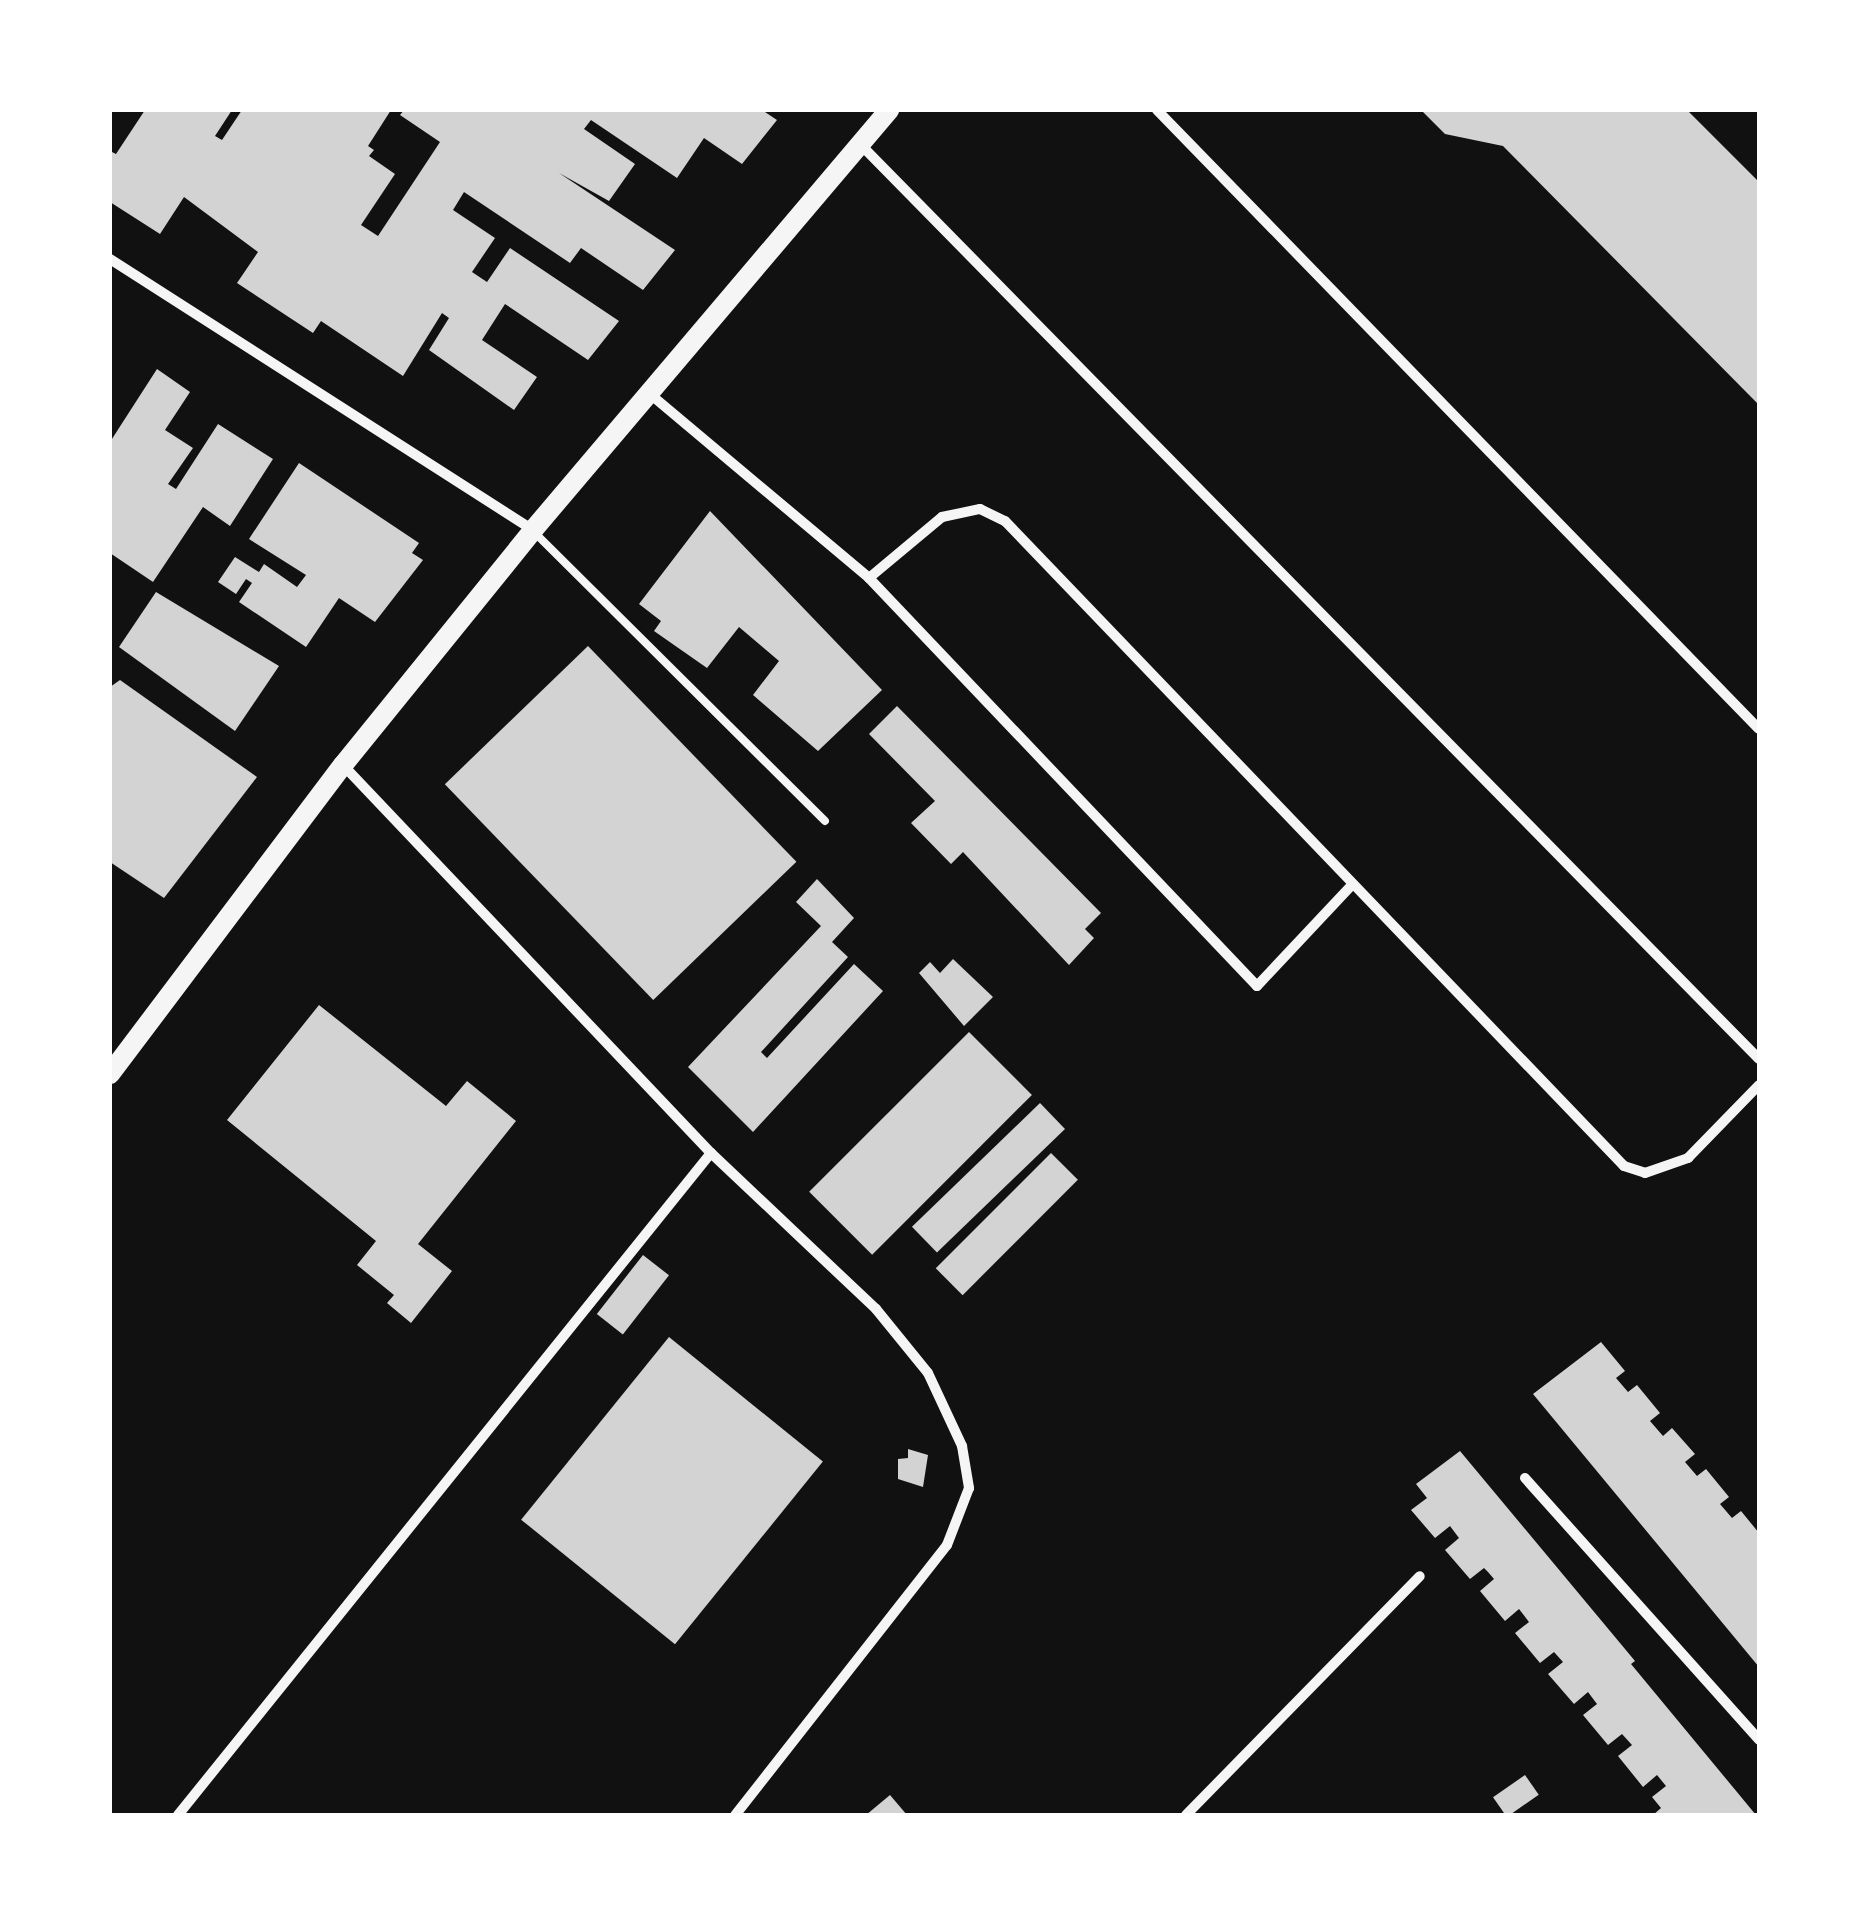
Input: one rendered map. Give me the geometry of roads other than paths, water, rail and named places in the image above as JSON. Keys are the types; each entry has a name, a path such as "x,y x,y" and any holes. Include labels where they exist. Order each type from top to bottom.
{"main road":[{"path":"114,1061 343,765 533,530 890,110"}],"street":[{"path":"1157,110 1759,730"},
{"path":"862,146 1759,1059"},
{"path":"110,259 533,530"},
{"path":"650,394 869,578 1257,986 1351,886"},
{"path":"869,578 942,517 980,509 1005,521 1351,886 1624,1166 1646,1173 1688,1158 1759,1085"},
{"path":"343,765 711,1153 876,1308 928,1373 962,1446 969,1488 948,1545 918,1588 735,1815"},
{"path":"178,1815 711,1153"},
{"path":"1525,1478 1759,1740"},
{"path":"1186,1815 1420,1576"}],"lane":[{"path":"533,530 826,821"}]}
